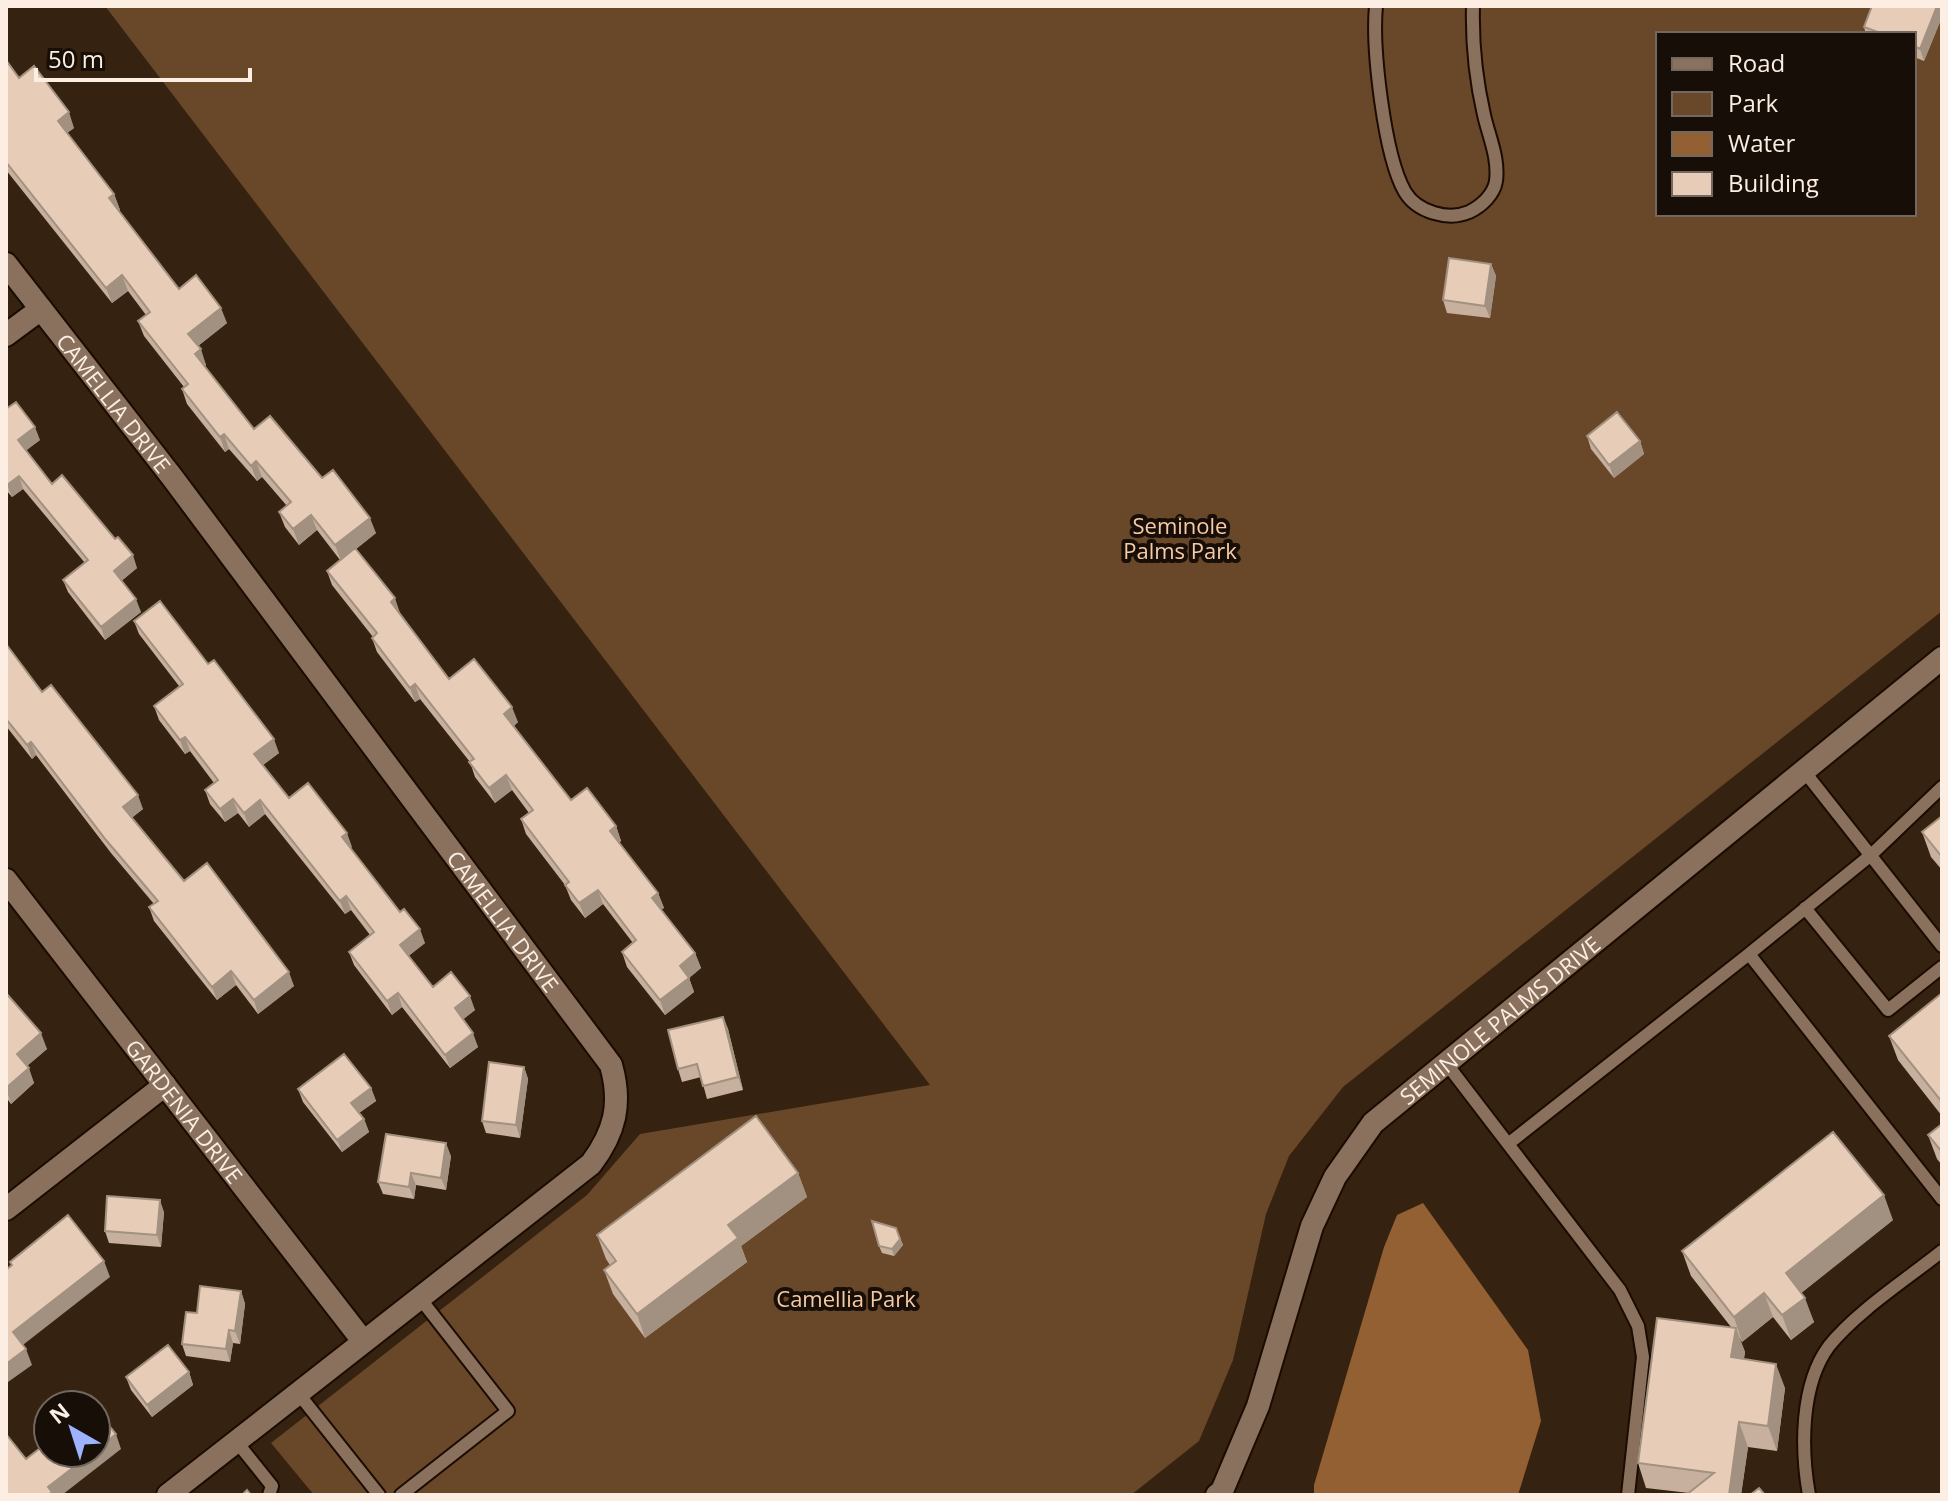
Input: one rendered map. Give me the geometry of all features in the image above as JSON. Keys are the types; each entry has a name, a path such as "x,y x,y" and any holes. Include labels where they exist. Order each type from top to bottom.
{"street":[{"name":"CAMELLIA DRIVE","path":"6,264 172,477 611,1065 616,1085 618,1107 614,1128 591,1164 168,1495"},
{"path":"6,335 41,309"},
{"name":"SEMINOLE PALMS DRIVE","path":"1217,1495 1222,1491 1258,1406 1312,1226 1335,1177 1373,1123 1942,658"},
{"name":"GARDENIA DRIVE","path":"6,880 363,1341"},
{"path":"6,1209 165,1085"}],"lane":[{"path":"1376,6 1378,62 1395,168 1405,193 1419,206 1449,216 1467,213 1480,206 1496,183 1495,154 1477,74 1473,6"},
{"path":"1804,771 1942,946"},
{"path":"1508,1144 1871,855 1942,787"},
{"path":"1805,908 1888,1010 1942,967"},
{"path":"1749,954 1942,1199"},
{"path":"1446,1063 1620,1290 1638,1326 1643,1357 1628,1495"},
{"path":"1809,1495 1803,1461 1804,1432 1816,1369 1828,1348 1847,1327 1942,1251"},
{"path":"401,1495 508,1411 419,1297"},
{"path":"298,1393 379,1495"},
{"path":"236,1441 272,1486 269,1495"}],"green space":[{"name":"Seminole Palms Park","path":"105,6 1942,6 1942,611 1343,1087 1289,1156 1266,1214 1233,1360 1199,1441 1131,1495 314,1495 271,1443 587,1195 640,1134 930,1085"}],"water":[{"path":"1423,1203 1528,1350 1541,1421 1518,1495 1314,1495 1314,1485 1384,1247 1397,1215"}],"building":[{"path":"1872,6 1937,6 1920,49 1916,47 1916,32 1878,32 1864,27"},
{"path":"6,60 19,78 34,66 69,112 58,121 114,194 109,198 179,289 196,275 221,308 188,334 201,349 195,354 254,429 270,416 322,478 333,470 370,518 335,545 311,515 293,529 279,512 291,502 256,461 251,466 224,434 220,437 182,389 188,384 138,321 150,312 122,275 106,288 6,162"},
{"path":"1449,258 1491,264 1485,306 1443,300"},
{"path":"16,402 35,427 18,440 52,484 62,475 115,539 118,537 133,555 114,571 136,599 101,627 63,580 88,560 19,476 6,484 6,409"},
{"path":"1617,412 1640,441 1609,465 1587,436"},
{"path":"355,548 395,598 391,602 449,679 474,659 512,707 504,714 571,800 587,788 616,826 610,831 658,893 652,898 695,953 680,966 689,978 660,1000 622,952 636,940 598,890 579,903 565,885 569,882 521,819 533,810 506,775 489,788 469,762 474,759 415,684 410,688 372,638 377,633 327,571"},
{"path":"160,601 208,664 214,660 274,739 254,754 289,798 308,783 347,833 342,837 400,912 404,909 420,929 400,945 433,987 451,972 470,996 455,1008 473,1033 445,1055 398,993 387,1001 349,952 374,932 346,896 340,901 260,800 244,813 233,799 220,809 205,790 218,780 185,737 180,740 154,706 183,684 134,621"},
{"path":"6,644 42,692 51,685 138,795 123,807 184,881 207,863 289,972 254,1000 231,971 212,987 149,907 158,901 106,840 31,742 27,745 6,719"},
{"path":"1942,816 1942,857 1922,832"},
{"path":"6,993 41,1033 17,1054 29,1068 6,1088"},
{"path":"1942,993 1942,1102 1889,1036"},
{"path":"723,1017 738,1077 703,1086 697,1064 678,1069 668,1030"},
{"path":"344,1054 371,1088 351,1103 364,1119 337,1140 298,1089"},
{"path":"489,1062 524,1067 516,1125 482,1121"},
{"path":"756,1116 798,1173 728,1225 738,1238 637,1314 604,1270 616,1261 597,1235"},
{"path":"1942,1124 1942,1152 1928,1135"},
{"path":"1833,1132 1884,1195 1786,1273 1805,1298 1782,1315 1764,1293 1734,1317 1682,1251"},
{"path":"386,1134 446,1143 441,1178 411,1173 409,1187 378,1182"},
{"path":"107,1196 160,1200 157,1235 105,1231"},
{"path":"68,1215 104,1261 13,1332 26,1349 6,1364 6,1270 12,1265 10,1262"},
{"path":"872,1221 896,1228 900,1239 892,1249 879,1246"},
{"path":"200,1286 241,1291 235,1331 229,1330 226,1349 182,1344 186,1312 197,1313"},
{"path":"1657,1318 1736,1328 1731,1357 1776,1364 1768,1426 1739,1422 1729,1495 1686,1495 1714,1473 1638,1463"},
{"path":"168,1345 189,1372 147,1405 126,1377"},
{"path":"6,1434 26,1459 32,1454 32,1469 71,1469 48,1487 52,1492 48,1495 6,1495"},
{"path":"1759,1488 1765,1495 1750,1495"}],"park label":[{"name":"Camellia Park","path":"846,1298"}]}
